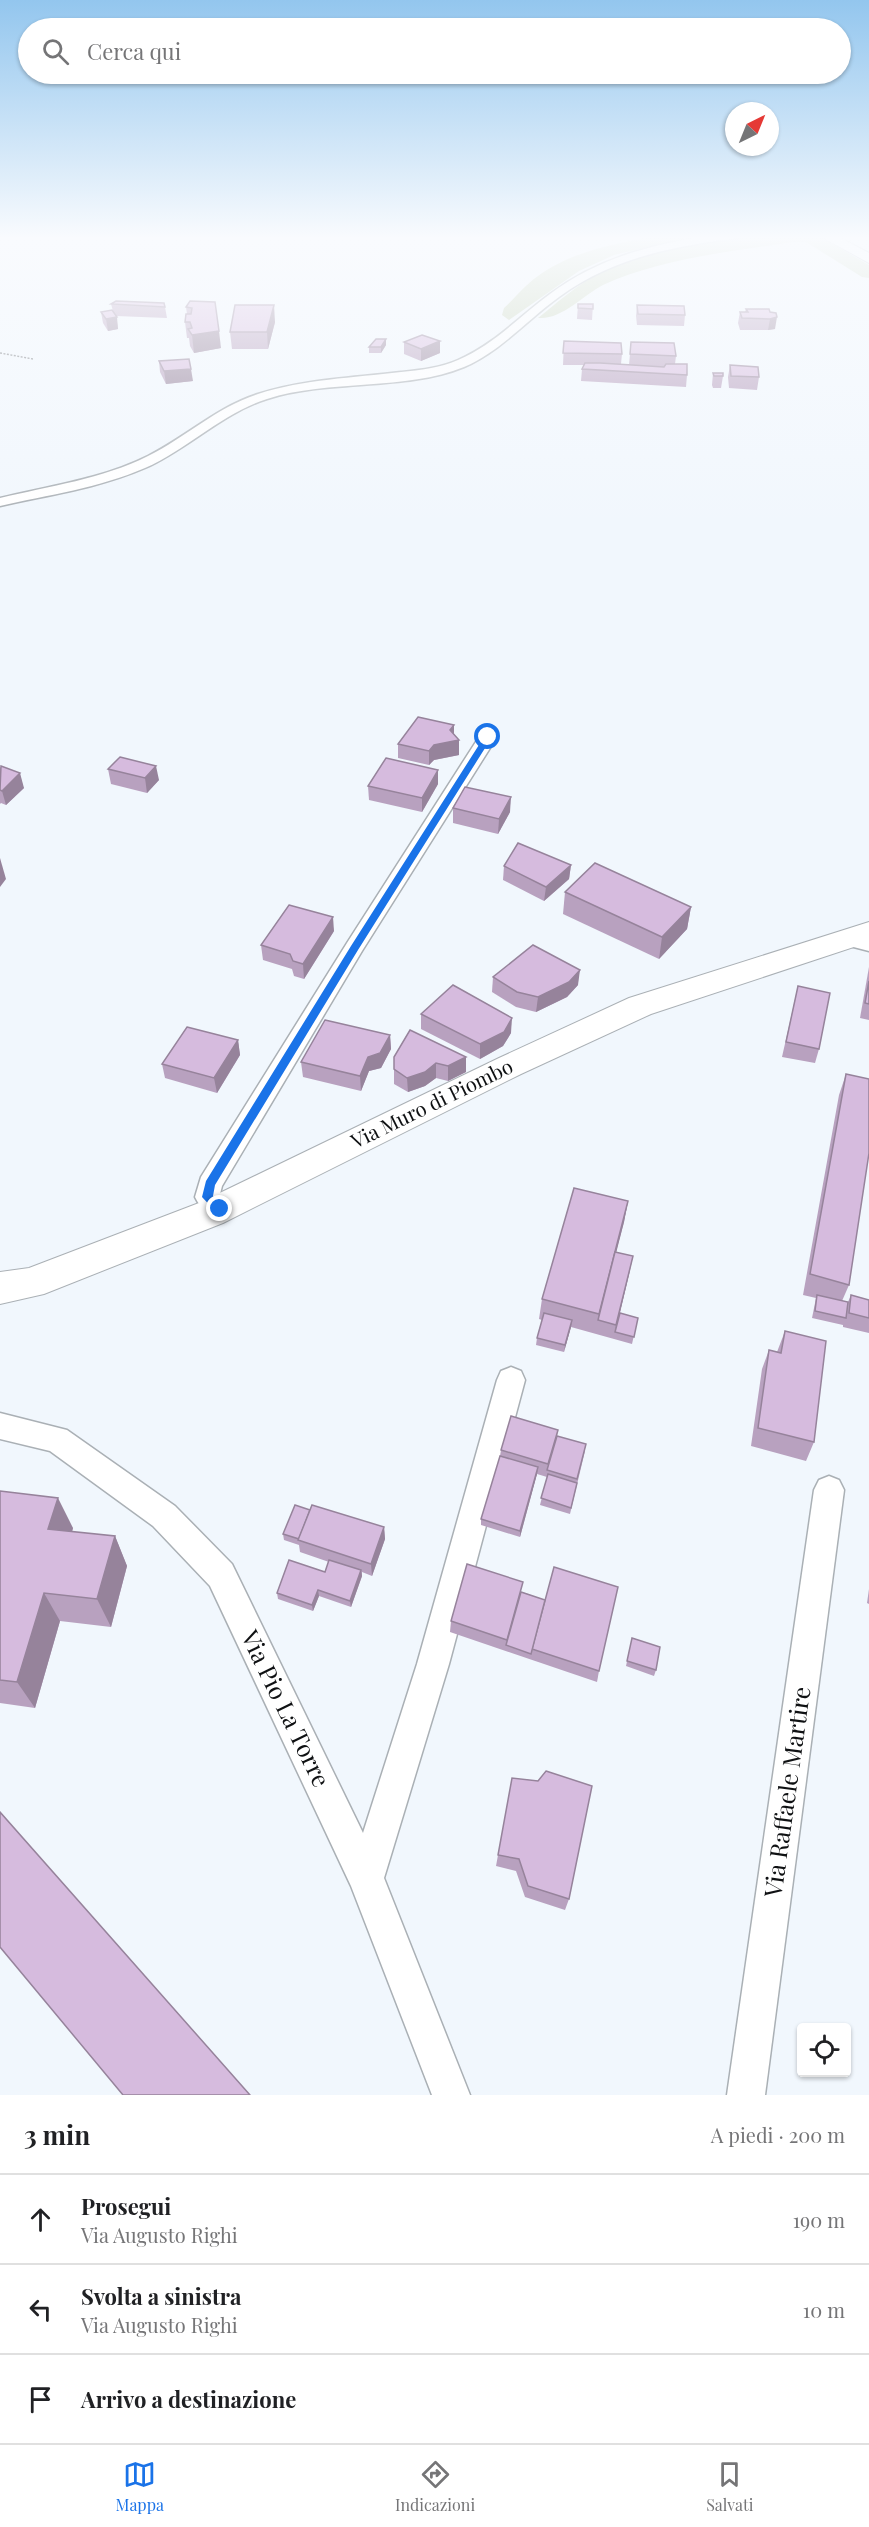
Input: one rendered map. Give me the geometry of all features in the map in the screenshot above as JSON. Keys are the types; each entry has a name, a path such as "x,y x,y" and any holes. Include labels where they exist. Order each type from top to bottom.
{"street":[{"path":"0,502 140,465 174,447 229,410 261,396 306,386 431,372 459,365 480,355 508,333"},
{"path":"220,1209 207,1197 210,1184 354,948 488,737"},
{"name":"Via Muro di Piombo","path":"0,1288 31,1283 220,1209 510,1066 640,1006 861,938"},
{"path":"366,1878 433,1664 512,1380"},
{"name":"Via Pio La Torre","path":"0,1426 57,1439 164,1516 221,1575 366,1878 451,2095"},
{"name":"Via Raffaele Martire","path":"746,2095 830,1490"}],"path":[{"path":"0,353 33,359"}],"building":[{"path":"422,335 440,341 421,349 404,342"},
{"path":"376,339 386,339 381,347 369,347"},
{"path":"564,341 621,343 622,354 563,353"},
{"path":"631,342 674,343 676,356 630,354"},
{"path":"189,359 191,369 164,371 159,361"},
{"path":"585,363 664,367 666,364 687,364 687,375 582,369"},
{"path":"730,365 758,367 759,377 731,376"},
{"path":"713,373 723,373 723,376 714,376"},
{"path":"418,717 454,725 450,730 459,740 434,745 429,751 398,744"},
{"path":"120,757 156,766 145,778 108,769"},
{"path":"386,758 438,770 422,798 368,786"},
{"path":"1,766 20,773 2,791 0,790"},
{"path":"465,787 511,797 499,819 453,808"},
{"path":"518,843 571,865 546,887 504,866"},
{"path":"595,863 691,907 662,937 565,892"},
{"path":"289,905 333,917 303,964 293,961 290,954 261,945"},
{"path":"533,945 580,970 569,982 538,997 517,992 493,977"},
{"path":"869,981 869,1004 865,1003"},
{"path":"453,985 512,1018 504,1032 480,1044 421,1014"},
{"path":"798,986 830,993 819,1049 786,1042"},
{"path":"325,1020 390,1035 380,1053 368,1057 360,1076 301,1062"},
{"path":"187,1027 238,1040 214,1078 162,1064"},
{"path":"410,1030 466,1057 448,1066 436,1063 425,1072 407,1078 394,1069 394,1057"},
{"path":"846,1074 869,1079 869,1153 849,1285 810,1274"},
{"path":"574,1188 628,1201 599,1314 542,1299"},
{"path":"615,1252 633,1256 616,1325 598,1320"},
{"path":"817,1295 848,1302 846,1318 815,1311"},
{"path":"851,1295 869,1300 869,1318 849,1313"},
{"path":"544,1313 572,1320 565,1345 537,1338"},
{"path":"620,1313 638,1318 634,1337 615,1332"},
{"path":"785,1331 826,1341 814,1442 758,1428 769,1350 781,1353"},
{"path":"511,1416 558,1430 548,1464 501,1450"},
{"path":"557,1436 586,1444 577,1479 547,1470"},
{"path":"500,1456 538,1467 520,1531 481,1519"},
{"path":"548,1474 577,1483 571,1508 541,1498"},
{"path":"0,1491 58,1498 48,1529 115,1536 97,1599 44,1593 17,1682 0,1680"},
{"path":"295,1505 310,1510 299,1539 283,1534"},
{"path":"312,1505 384,1527 371,1564 298,1540"},
{"path":"289,1560 325,1572 329,1560 361,1570 350,1601 318,1590 312,1605 277,1593"},
{"path":"467,1564 523,1582 507,1640 451,1621"},
{"path":"554,1567 618,1587 599,1671 532,1649"},
{"path":"521,1592 545,1600 531,1654 506,1645"},
{"path":"632,1638 660,1647 656,1670 627,1661"},
{"path":"546,1771 592,1786 569,1899 528,1886 519,1859 498,1855 512,1778 538,1781"},
{"path":"0,1812 250,2095 123,2095 0,1947"}],"route":[{"path":"220,1209 207,1197 210,1184 354,948 488,737"}]}
